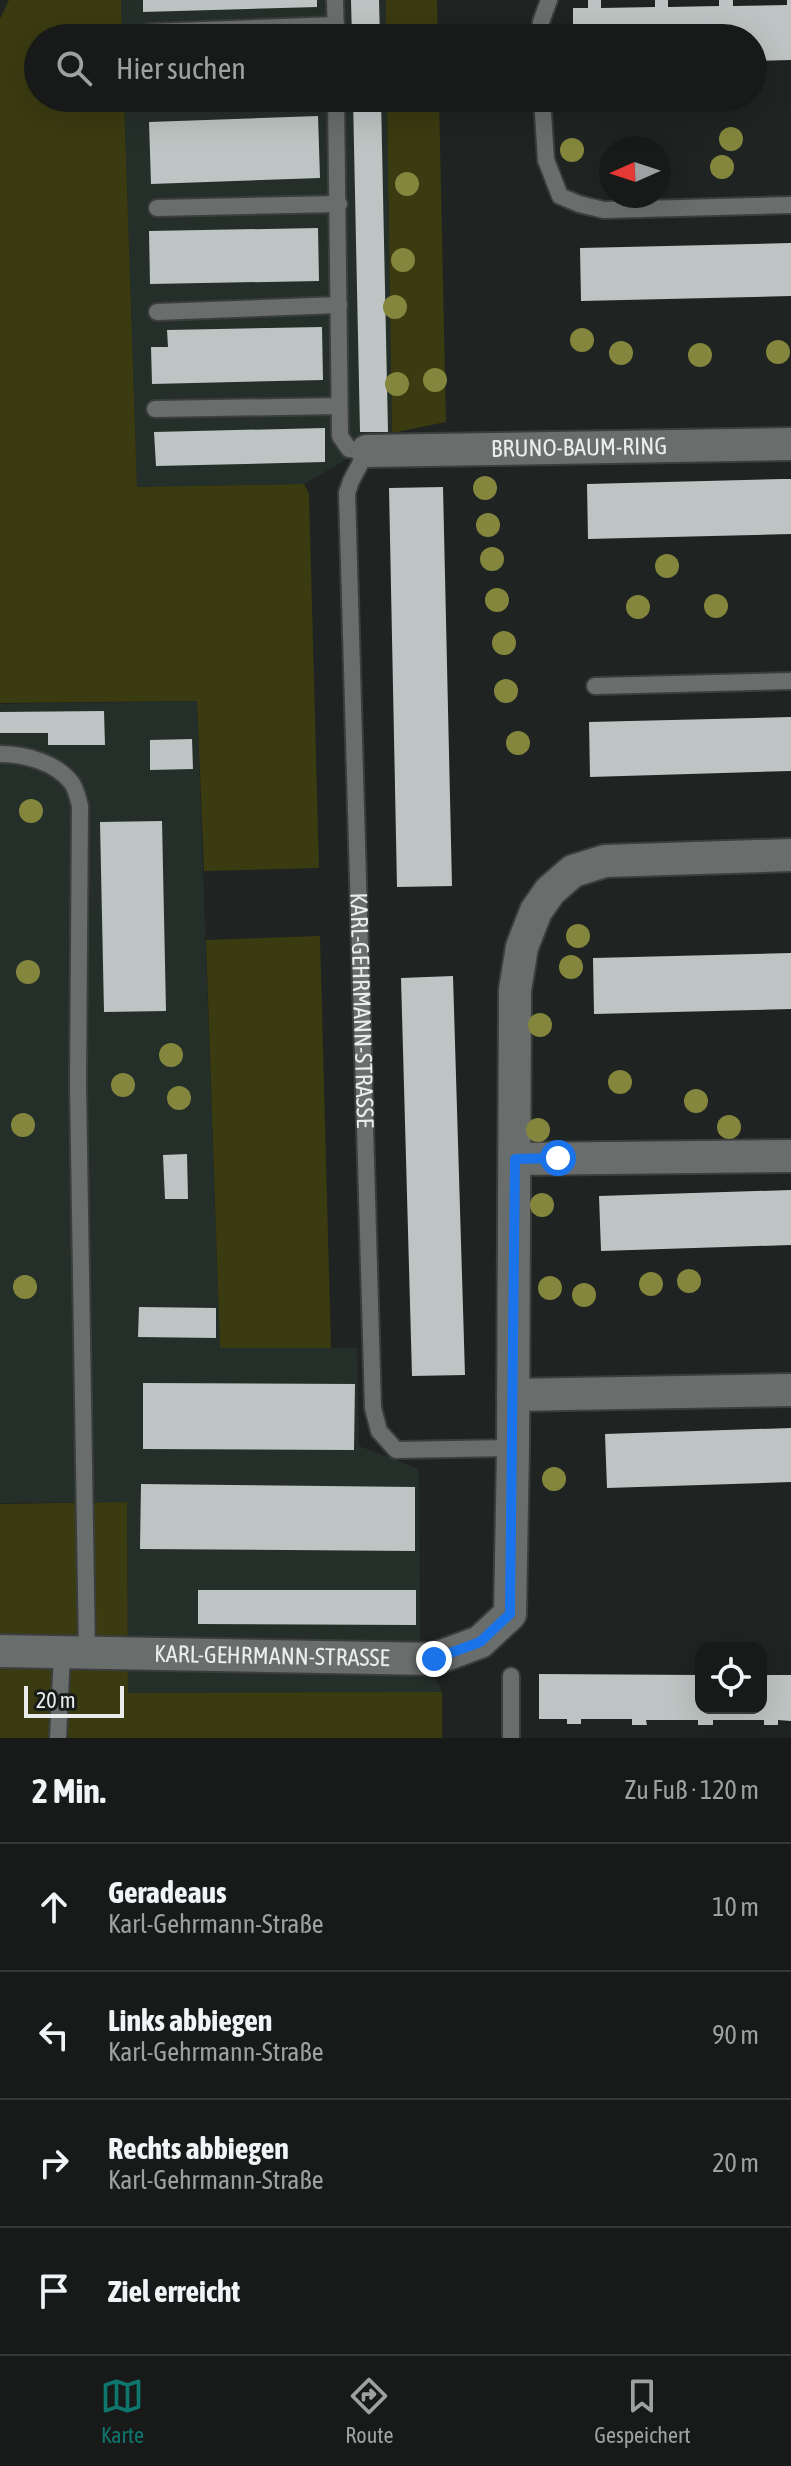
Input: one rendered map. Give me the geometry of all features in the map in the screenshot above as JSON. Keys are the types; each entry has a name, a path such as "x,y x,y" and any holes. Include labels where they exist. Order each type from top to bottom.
{"street":[{"name":"BRUNO-BAUM-RING","path":"367,451 791,444"},
{"name":"KARL-GEHRMANN-STRASSE","path":"0,1651 434,1659 480,1642 510,1614 515,990 522,947 536,911 550,891 573,871 605,861 791,855"},
{"path":"515,1159 791,1156"},
{"path":"513,1395 791,1390"}],"lane":[{"path":"335,0 336,24"},
{"path":"541,24 549,0"},
{"path":"336,112 340,436 349,449 367,451"},
{"path":"543,112 546,160 560,196 604,210 791,205"},
{"path":"157,208 339,204"},
{"path":"157,312 339,305"},
{"path":"155,409 339,406"},
{"name":"KARL-GEHRMANN-STRASSE","path":"367,451 347,493 373,1408 379,1431 396,1450 513,1448"},
{"path":"595,686 791,681"},
{"path":"0,754 14,754 54,767 74,784 80,806 74,1654 58,1738"},
{"path":"511,1676 511,1738"}],"shaded area":[{"path":"9,0 121,0 122,24 24,24 24,112 124,112 137,487 304,484 309,494 319,868 204,871 197,701 0,703 0,19"},
{"path":"121,0 386,0 386,24 122,24"},
{"path":"386,0 437,0 438,24 386,24"},
{"path":"124,112 387,112 392,433 304,484 137,487"},
{"path":"387,112 439,112 446,422 392,433"},
{"path":"197,701 220,1347 357,1348 359,1446 419,1469 420,1644 442,1692 128,1693 127,1502 0,1503 0,704"},
{"path":"320,936 331,1348 220,1348 206,940"},
{"path":"127,1502 128,1693 442,1692 442,1738 0,1738 0,1504"}],"building":[{"path":"143,0 317,0 317,7 143,12"},
{"path":"351,0 379,0 380,24 352,24"},
{"path":"588,0 601,0 601,8 655,7 655,0 668,0 668,7 719,6 719,0 733,0 733,6 787,5 787,0 791,0 791,60 767,61 767,24 573,24 573,8 588,8"},
{"path":"353,112 381,112 388,432 360,432"},
{"path":"318,116 320,178 151,184 149,122"},
{"path":"318,228 319,281 150,284 149,231"},
{"path":"791,243 791,296 581,301 580,248"},
{"path":"322,327 323,380 152,384 151,347 168,347 167,330"},
{"path":"325,428 325,462 156,466 154,432"},
{"path":"791,479 791,534 588,539 587,484"},
{"path":"443,487 452,886 397,887 389,488"},
{"path":"104,711 105,745 48,745 48,733 0,733 0,712"},
{"path":"791,717 791,771 590,777 589,722"},
{"path":"192,739 193,769 150,770 150,740"},
{"path":"162,821 166,1011 104,1012 100,822"},
{"path":"791,953 791,1009 594,1014 593,958"},
{"path":"453,976 465,1375 412,1376 401,978"},
{"path":"187,1154 188,1199 165,1199 163,1155"},
{"path":"791,1190 791,1245 601,1251 599,1196"},
{"path":"139,1307 216,1308 216,1338 138,1337"},
{"path":"143,1383 355,1384 354,1450 143,1449"},
{"path":"791,1428 791,1482 607,1488 605,1434"},
{"path":"141,1484 415,1487 415,1551 140,1549"},
{"path":"198,1590 416,1590 416,1625 198,1624"},
{"path":"539,1674 695,1675 695,1714 767,1714 767,1675 791,1675 791,1721 778,1720 778,1725 764,1725 764,1720 713,1720 713,1725 698,1725 698,1720 646,1720 647,1725 632,1725 632,1719 581,1719 581,1724 567,1724 567,1719 539,1719"}],"route":[{"path":"434,1659 480,1642 510,1614 515,1159 558,1158"}]}
